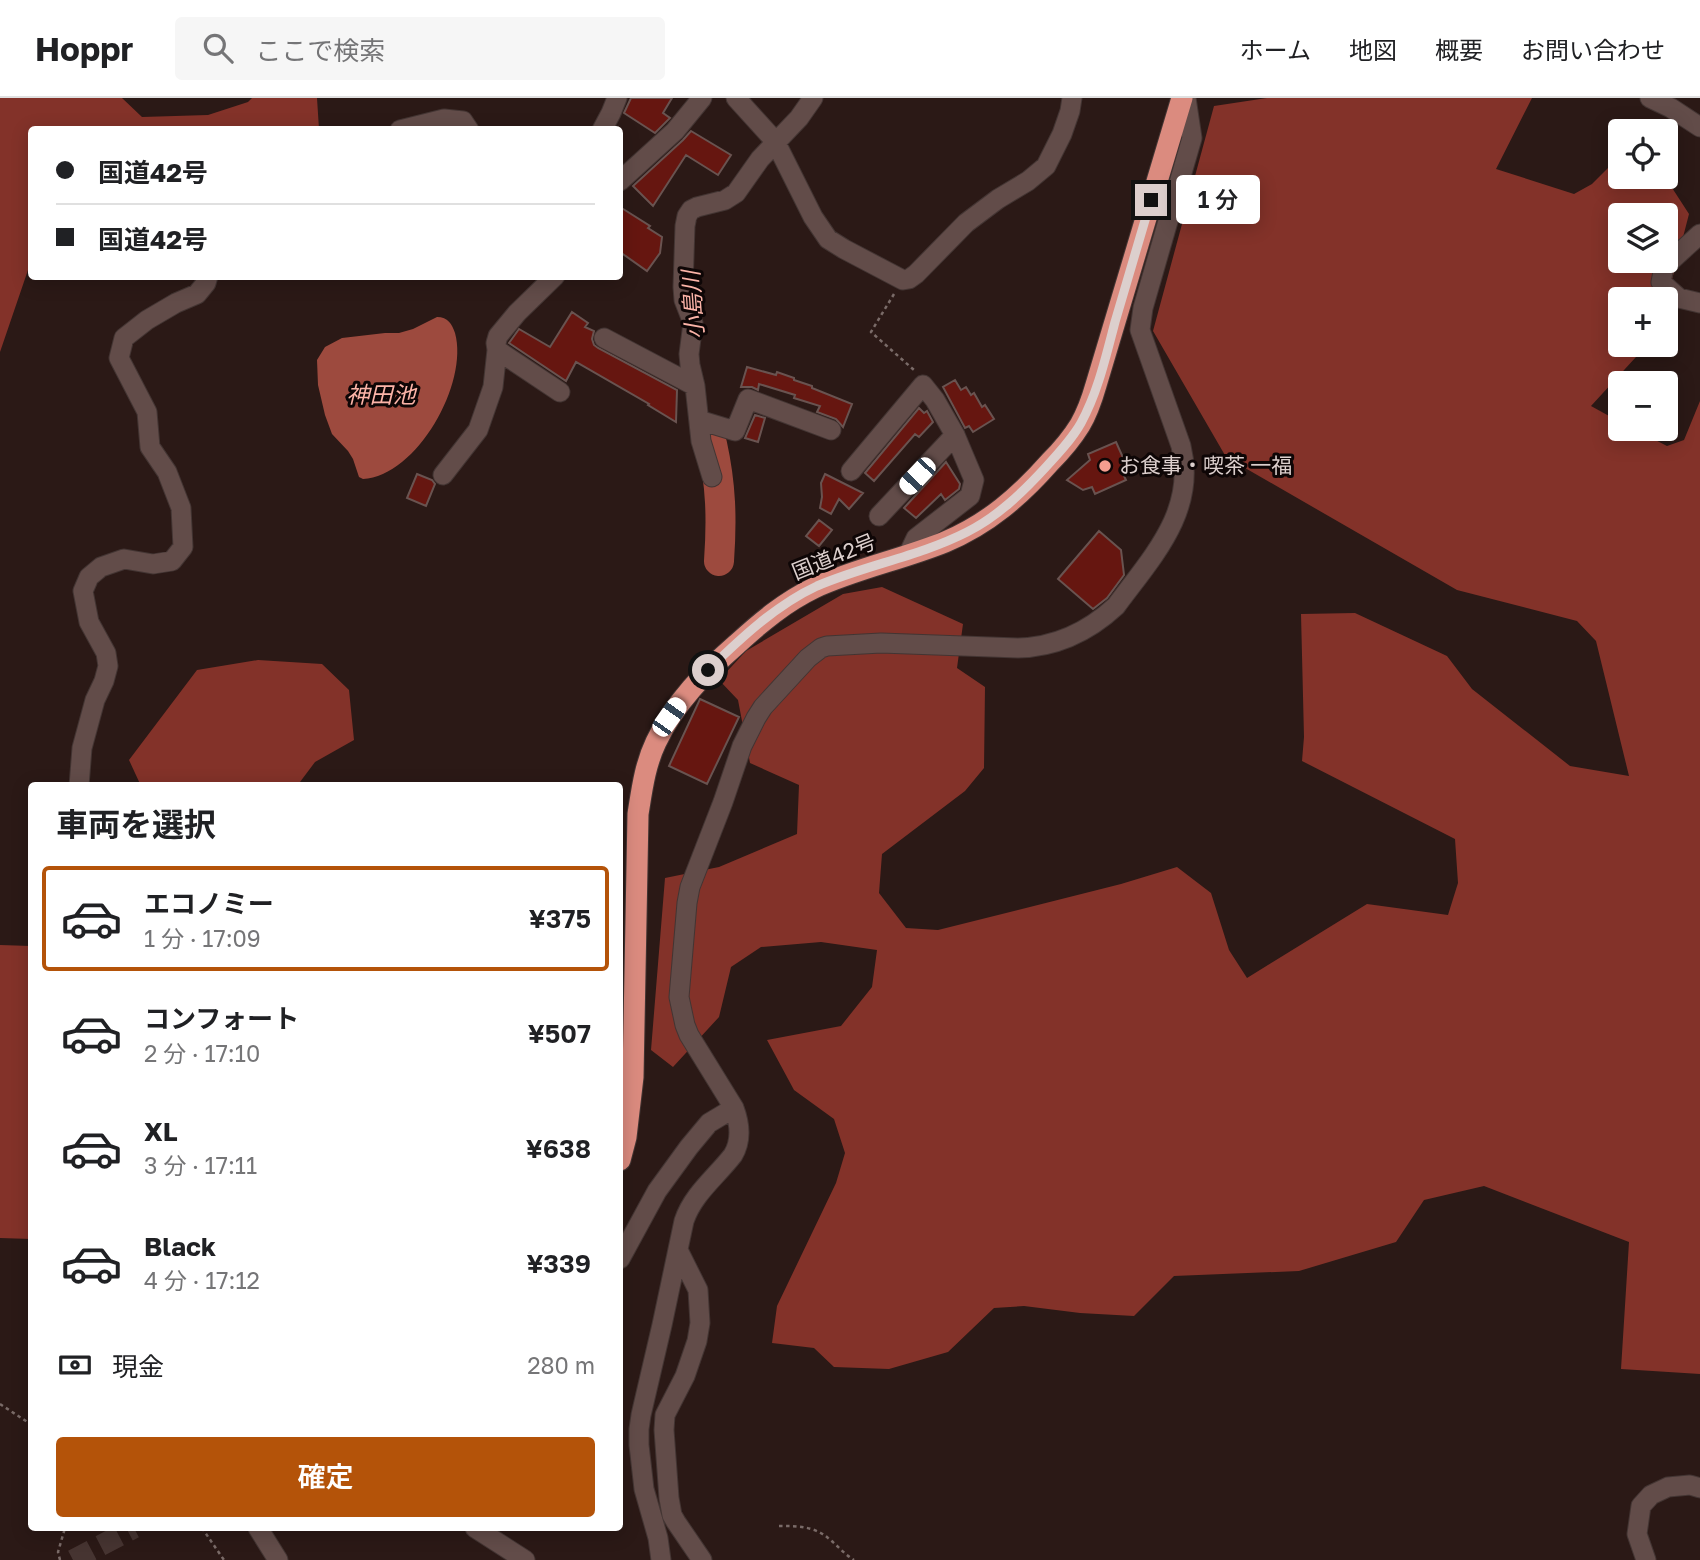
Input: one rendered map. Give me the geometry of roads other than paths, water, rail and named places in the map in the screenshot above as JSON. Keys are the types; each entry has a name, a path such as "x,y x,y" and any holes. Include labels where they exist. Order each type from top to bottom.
{"highway":[{"name":"国道42号","path":"623,1146 633,1077 638,814 643,777 656,743 676,708 698,680 778,609 818,586 944,542 986,522 1027,488 1056,456 1080,425 1088,408 1184,98"}],"street":[{"path":"604,126 617,98"},
{"path":"623,178 675,131 702,98"},
{"path":"736,98 775,141 807,207 828,239 903,280 916,274 966,223 1046,166 1065,127 1072,98"},
{"path":"712,477 701,441 689,354 693,323 684,300 683,287 687,216 697,207 725,200 736,193 760,159 813,98"},
{"path":"661,1560 658,1538 644,1489 639,1429 641,1415 688,1209 702,1189 727,1164 738,1147 739,1129 734,1108 689,1035 678,997 690,887 755,718 808,658 821,648 881,643 1035,648 1049,645 1073,636 1105,616 1161,543 1172,524 1184,491 1184,460 1140,330 1143,308 1192,138 1184,98"},
{"path":"1650,98 1700,127"},
{"path":"418,126 444,120 463,121 466,126"},
{"path":"1700,234 1664,267 1661,282 1679,298 1700,303"},
{"path":"79,782 82,748 95,700 108,666 106,653 89,622 83,591 86,584 101,567 124,559 153,564 172,561 183,547 181,508 167,472 150,447 147,412 119,358 124,338 147,320 197,294 207,280"},
{"path":"443,475 478,430 493,387 496,340 517,313 551,280"},
{"path":"604,338 695,386"},
{"path":"497,350 560,392"},
{"path":"851,471 923,385 955,435 974,480 966,500 916,538 908,555"},
{"path":"699,420 734,431 748,399 831,430"},
{"path":"879,516 955,435"},
{"path":"623,1253 657,1191 689,1147 709,1123 734,1108"},
{"path":"678,1250 696,1284 699,1323 697,1341 682,1385 665,1415 669,1498 672,1515 702,1560"},
{"path":"1646,1560 1637,1534 1641,1506 1651,1495 1668,1487 1690,1485 1700,1488"},
{"path":"260,1531 278,1560"},
{"path":"480,1531 526,1560"}],"water":[{"name":"神田池","path":"437,317 449,322 455,333 457,354 454,376 446,400 420,445 402,462 383,474 363,479 359,477 348,451 332,434 318,385 317,360 325,347 342,338 399,333"}],"waterway":[{"name":"小島川","path":"712,444 720,502 719,561"}],"tunnel":[{"path":"73,1560 128,1531"}],"place":[{"name":"お食事・喫茶 一福","path":"1105,466"}]}
